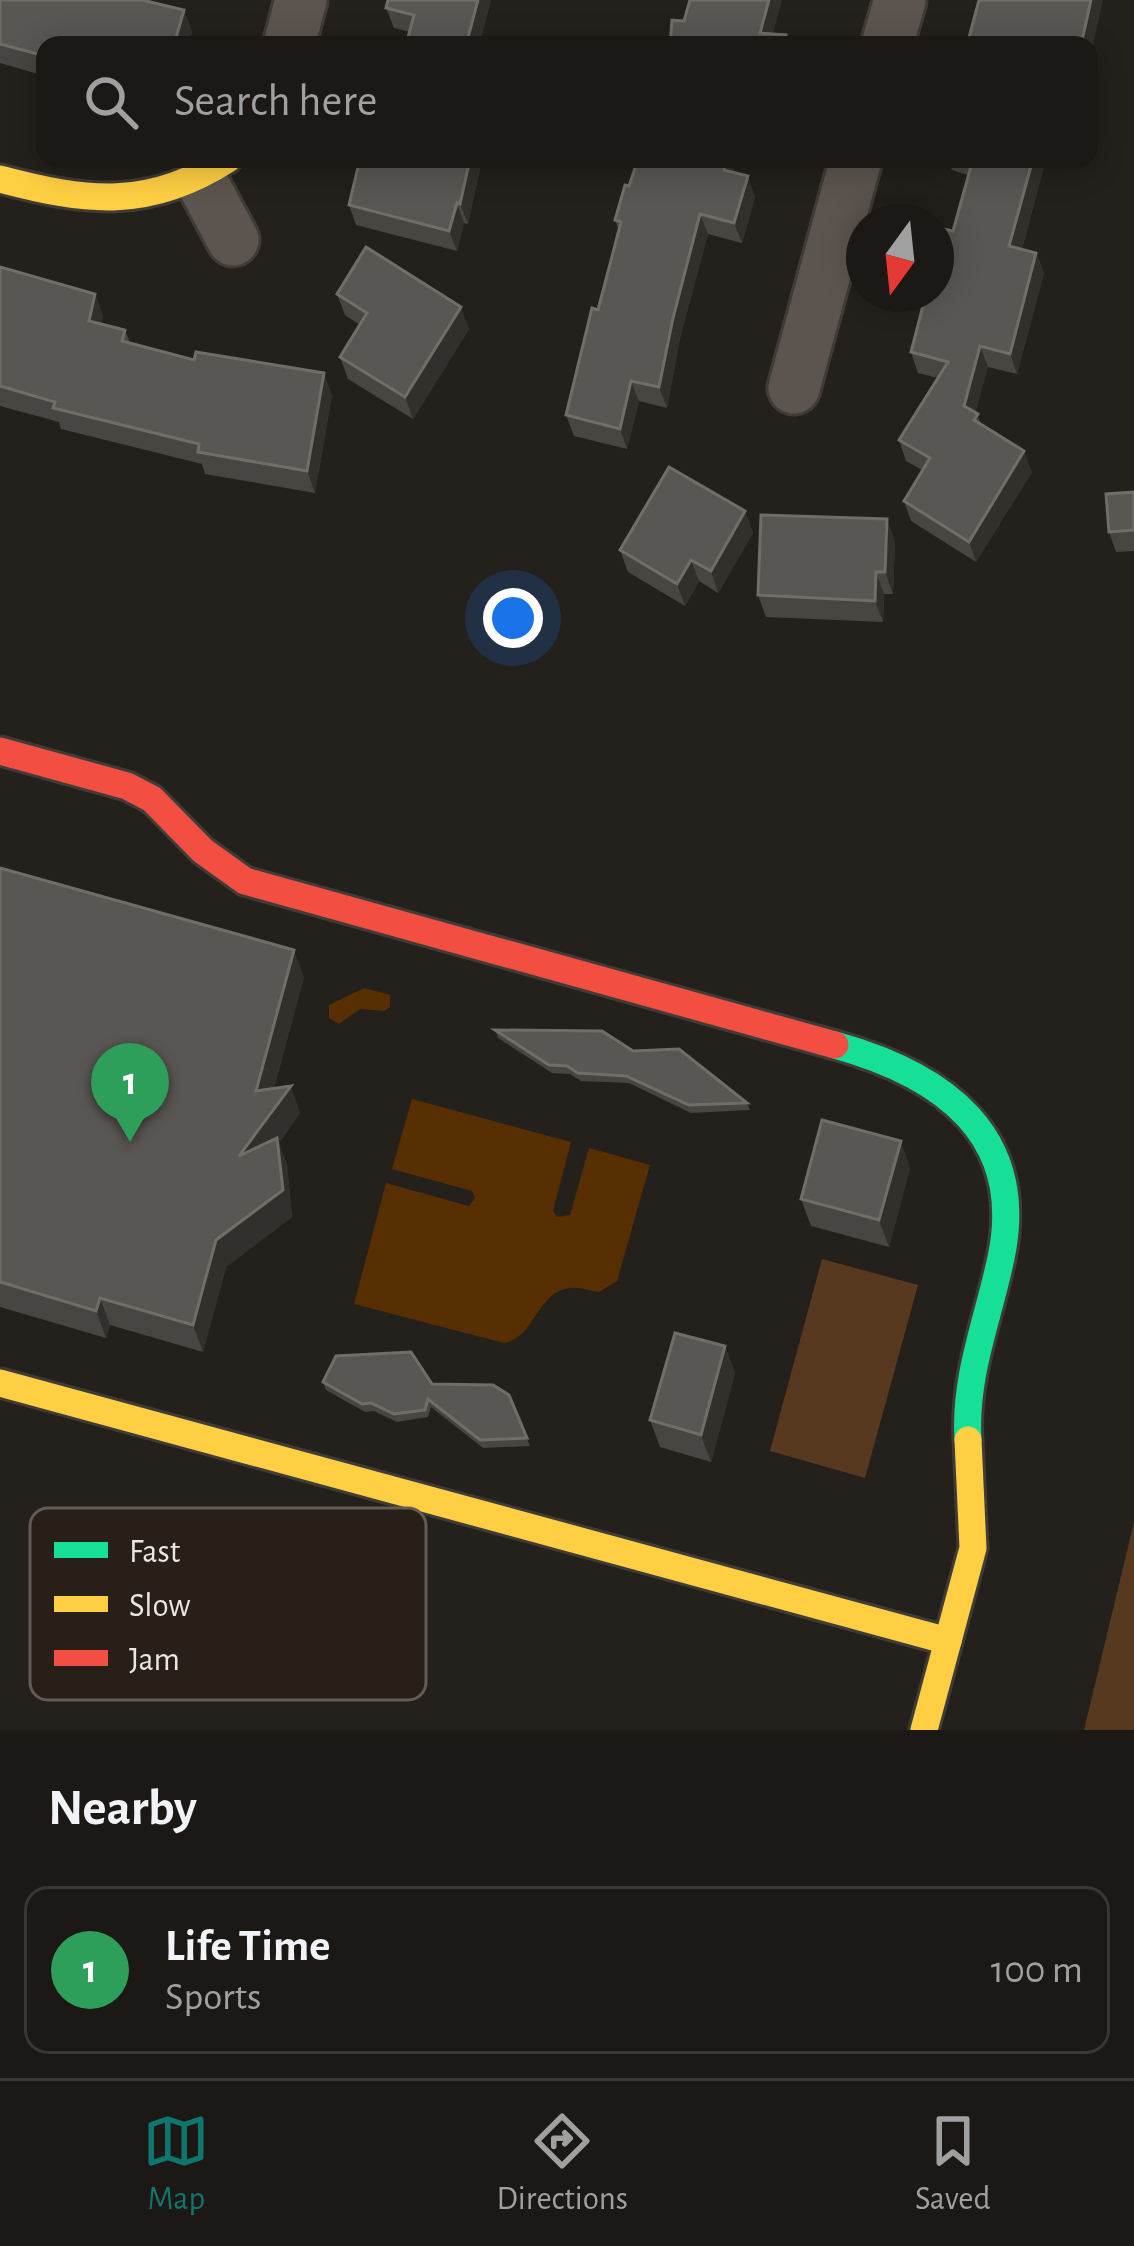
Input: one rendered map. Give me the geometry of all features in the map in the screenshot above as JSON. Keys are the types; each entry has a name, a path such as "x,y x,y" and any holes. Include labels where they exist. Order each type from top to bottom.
{"street":[{"path":"291,36 301,0"},
{"path":"890,36 900,0"},
{"path":"794,388 854,168"},
{"path":"0,179 53,194 109,200 154,195 215,169 233,240"},
{"path":"0,751 139,792 245,881 886,1059 934,1085 974,1123 998,1159 1008,1201 1001,1257 971,1367 967,1427 973,1548 924,1730"},
{"path":"0,1383 948,1641"}],"shaded area":[{"path":"364,988 390,995 390,1007 360,1009 339,1024 329,1018 329,1005"},
{"path":"412,1099 571,1142 553,1211 557,1217 570,1215 589,1148 650,1165 617,1281 599,1292 559,1291 523,1332 504,1343 354,1304 386,1183 469,1206 475,1198 472,1191 392,1169"},
{"path":"822,1259 918,1285 865,1478 770,1451"},
{"path":"1134,1522 1134,1730 1084,1730"}],"building":[{"path":"0,0 142,0 184,10 177,36 36,36 36,54 0,44"},
{"path":"388,0 478,0 468,36 408,36 414,15 386,8"},
{"path":"690,0 769,0 760,33 786,36 671,36 672,20 684,21"},
{"path":"979,0 1091,0 1083,36 969,36"},
{"path":"358,168 468,168 449,231 349,205"},
{"path":"635,168 724,168 748,176 734,223 700,214 659,387 631,381 620,429 566,415 592,308 598,310 621,222 615,220 625,185 629,186"},
{"path":"970,168 1031,168 1009,246 1036,253 1010,354 980,346 964,406 978,414 974,420 1024,451 969,542 904,501 930,458 899,440 948,362 911,352 921,312 954,312 954,227"},
{"path":"366,247 461,307 405,397 340,357 367,313 337,294"},
{"path":"0,267 95,294 89,321 125,330 122,341 194,360 196,352 324,373 307,471 198,452 199,444 53,408 55,402 0,386"},
{"path":"669,467 745,511 711,571 691,560 677,584 620,550"},
{"path":"1134,492 1134,530 1109,532 1106,494"},
{"path":"761,515 887,519 885,572 876,572 875,601 758,595"},
{"path":"0,868 294,950 256,1091 291,1086 239,1156 277,1138 283,1190 216,1240 193,1325 100,1298 96,1311 0,1282"},
{"path":"495,1030 602,1031 633,1051 679,1049 747,1103 689,1105 626,1076 578,1073 567,1066 549,1065"},
{"path":"822,1120 901,1141 879,1220 801,1199"},
{"path":"675,1333 725,1346 701,1435 650,1420"},
{"path":"411,1352 432,1384 493,1385 509,1395 527,1438 480,1440 428,1399 425,1410 394,1414 371,1403 362,1404 323,1382 336,1356"}],"traffic: fast":[{"path":"835,1045 910,1074 942,1093 988,1144 1001,1177 1006,1215 1001,1258 973,1371 968,1440"}],"traffic: slow":[{"path":"0,179 61,193 117,197 171,187 212,168"},
{"path":"0,1383 948,1641"},
{"path":"924,1730 973,1548 968,1440"}],"traffic: jam":[{"path":"0,751 127,786 152,799 203,851 245,881 835,1045"}],"place":[{"name":"Life Time","path":"130,1142"}]}
